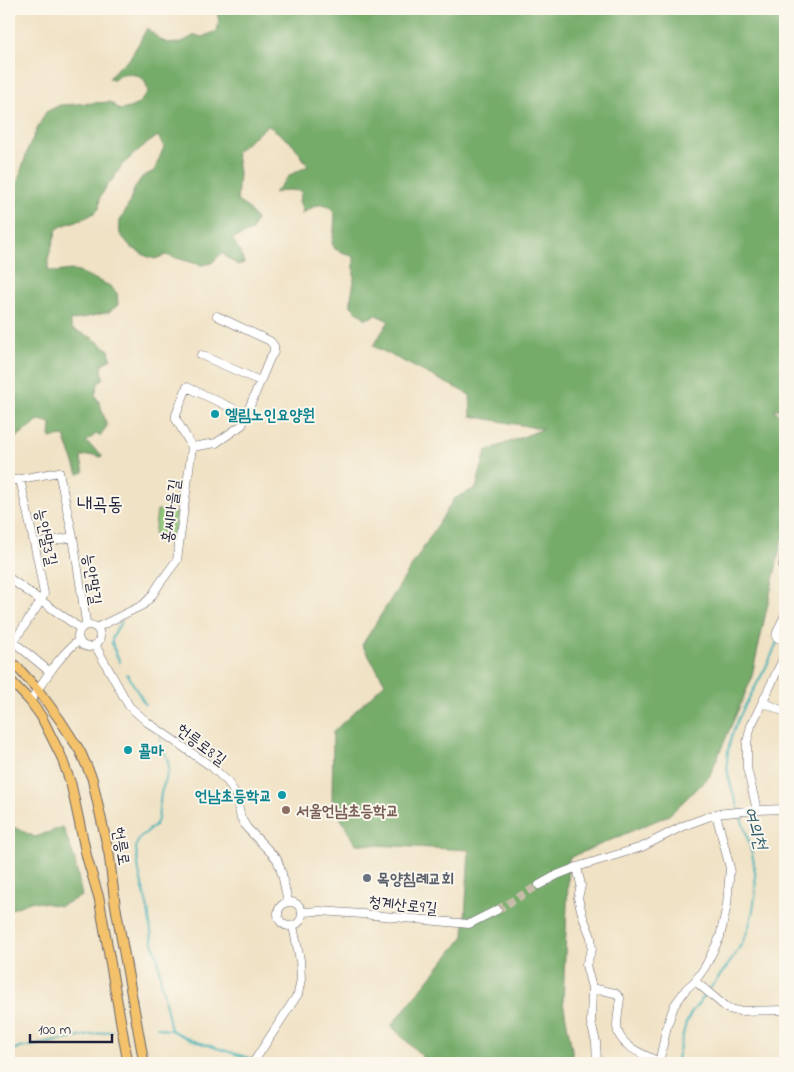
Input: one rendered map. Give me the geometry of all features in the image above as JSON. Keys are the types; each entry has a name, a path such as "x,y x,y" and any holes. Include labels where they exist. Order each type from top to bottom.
{"main road":[{"name":"헌릉로","path":"9,660 38,690 60,720 80,752 92,778 109,854 115,903 144,1063"},
{"path":"9,679 30,700 40,716 61,756 71,784 87,858 101,908 128,1063"}],"street":[{"path":"217,316 270,341 274,346 274,352 242,424 216,443 192,447 176,419 176,414 187,387 245,414"},
{"path":"201,355 260,381"},
{"name":"홍씨마을길","path":"88,627 143,605 151,598 177,560 192,447"},
{"name":"능안말길","path":"9,480 59,472 73,537 88,627"},
{"name":"능안말3길","path":"20,478 44,594 41,602"},
{"name":"능안말길","path":"35,544 73,537"},
{"path":"785,552 783,565 785,581"},
{"path":"9,578 41,602 88,627 98,630 100,636 95,645 86,646 79,640 79,633 88,627"},
{"path":"41,602 11,639 50,672"},
{"path":"785,614 776,634 776,637 785,642"},
{"path":"30,700 58,660 79,640"},
{"name":"헌릉로8길","path":"95,645 129,706 147,722 212,767 228,782 235,794 241,818 276,859 282,874 288,902"},
{"path":"755,810 747,768 747,742 751,726 785,655"},
{"path":"764,702 785,712"},
{"path":"539,884 577,867 642,847 683,826 718,814 785,809"},
{"path":"592,988 618,995 620,998 617,1026 620,1038 627,1045 659,1062 667,1026 674,1006 686,989 697,983 720,937 727,905 730,868 718,814"},
{"path":"577,867 581,886 578,898 591,936 592,949 586,965 592,988 592,1023 596,1042 597,1063"},
{"path":"291,901 299,904 303,912 302,918 294,926 284,925 279,919 278,911 283,904 291,901"},
{"name":"청계산로9길","path":"303,912 320,911 362,914 469,924 497,910"},
{"path":"253,1063 298,994 301,980 300,960 294,926"},
{"path":"697,983 728,1009 740,1012 785,1010"}],"green space":[{"path":"216,9 785,9 785,411 774,408 785,423 785,536 782,540 751,680 709,777 669,815 569,858 563,1002 573,1063 422,1063 422,1056 391,1026 464,936 469,850 356,844 332,804 333,732 385,683 362,645 454,499 476,488 486,451 543,429 471,416 470,395 373,346 389,321 376,315 366,319 351,306 354,282 354,257 335,249 332,243 335,215 331,208 323,204 301,214 303,211 299,201 302,191 286,190 274,193 290,175 308,166 293,144 268,125 236,152 239,173 237,201 248,208 256,219 252,231 232,239 240,251 244,263 238,265 222,253 212,263 201,265 166,255 155,259 131,247 120,234 119,223 135,187 142,177 154,171 164,147 158,136 122,165 100,197 99,209 83,219 57,229 48,259 48,270 56,272 71,270 82,273 110,286 117,293 118,305 109,312 70,321 72,329 91,337 109,350 111,359 102,364 103,379 98,384 95,395 107,426 100,436 96,434 86,442 102,455 101,457 94,455 82,456 84,472 78,474 64,436 50,438 51,423 39,420 9,443 9,198 14,190 37,129 46,112 60,105 110,102 120,110 136,105 148,92 142,78 127,74 120,75 114,80 109,79 118,67 128,61 147,28 159,38 169,43 180,42 195,35 202,37 217,31 219,21"},
{"path":"157,510 177,513 173,539 154,536"},
{"path":"9,825 35,837 63,827 74,857 82,896 60,906 33,901 9,910"}],"waterway":[{"path":"120,662 112,641 122,621"},
{"name":"여의천","path":"739,810 728,771 728,752 735,726 778,640"},
{"path":"127,674 145,704"},
{"path":"159,738 168,761 169,769 161,793 156,824 141,837 136,849 171,1030"},
{"name":"여의천","path":"709,990 728,966 740,946 750,924 753,910 756,885 754,862 740,815"},
{"name":"여의천","path":"676,1063 686,1023 691,1013 706,994"},
{"path":"157,1027 171,1030 191,1040 252,1059"},
{"path":"9,1050 112,1031"},
{"path":"257,1060 268,1063"}],"tunnel":[{"path":"497,910 539,885"}],"place":[{"name":"엘림노인요양원","path":"215,414"},
{"name":"콜마","path":"128,750"},
{"name":"언남초등학교","path":"282,795"},
{"name":"서울언남초등학교","path":"286,810"},
{"name":"목양침례교회","path":"367,878"}],"district":[{"name":"내곡동","path":"100,503"}]}
